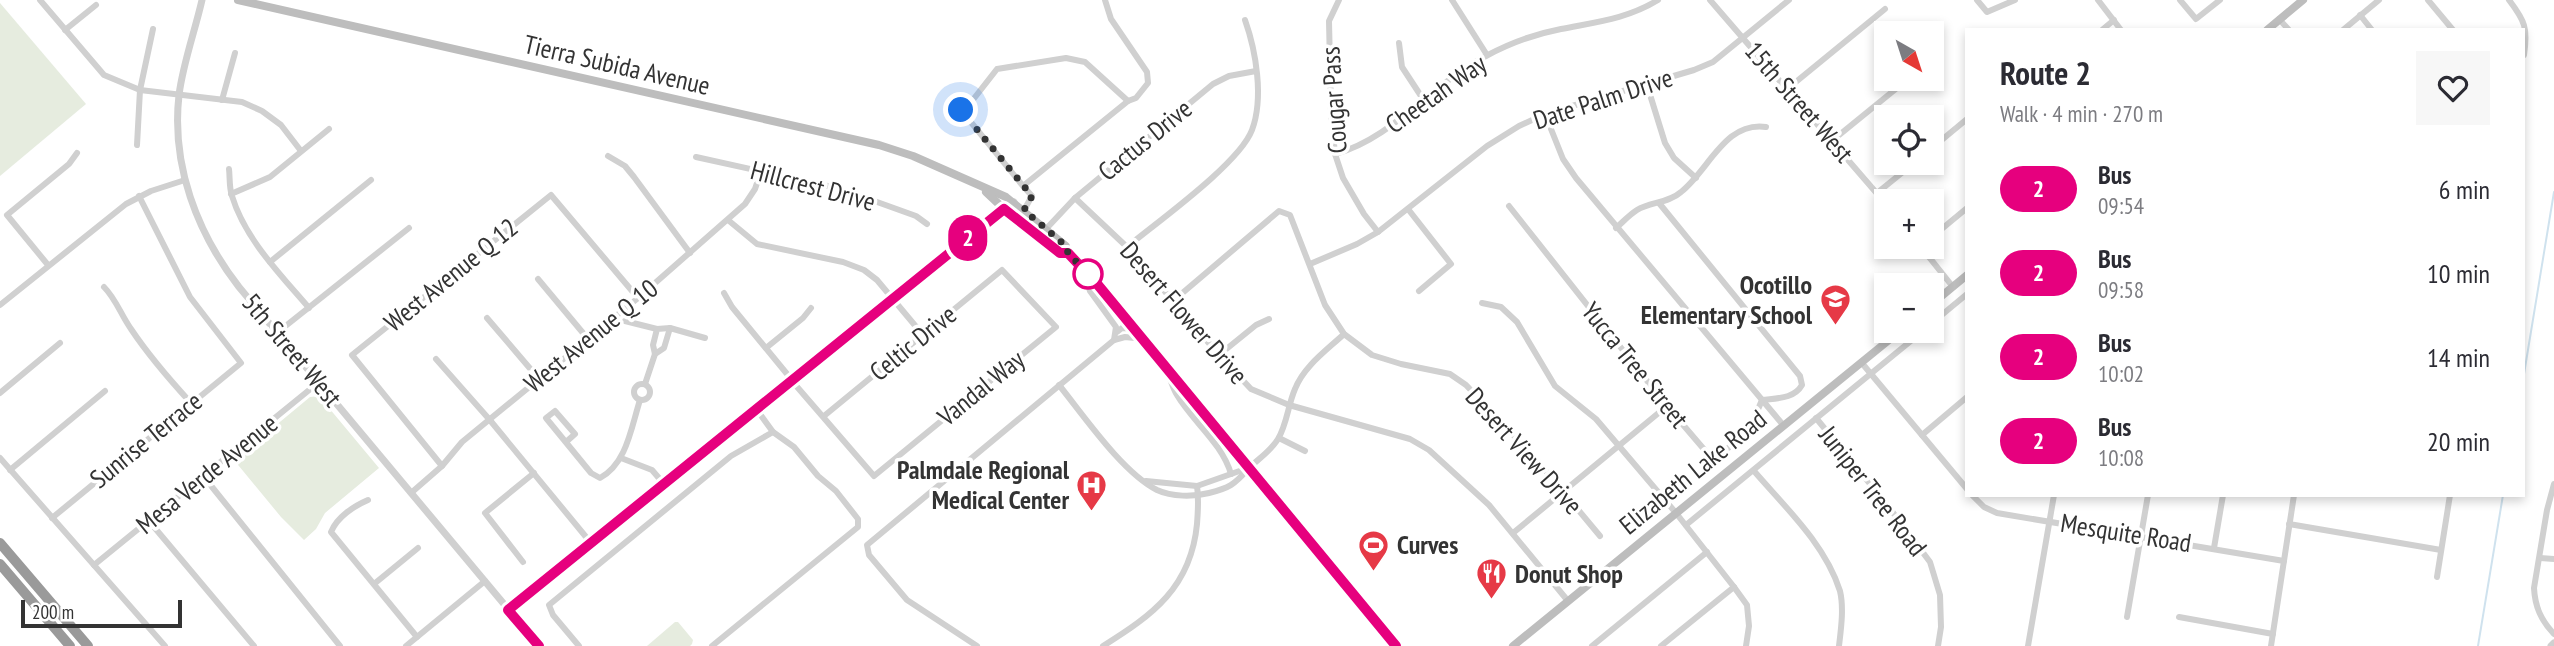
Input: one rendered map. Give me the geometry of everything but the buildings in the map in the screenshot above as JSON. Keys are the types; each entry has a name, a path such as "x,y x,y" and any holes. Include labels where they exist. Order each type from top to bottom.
{"highway":[{"path":"0,542 88,646"},
{"path":"0,564 62,640 70,646"}],"main road":[{"name":"Tierra Subida Avenue","path":"238,0 879,145 913,156 1014,202 1066,246 1068,253 1136,329 1396,646"},
{"path":"2269,28 2303,0"},
{"name":"Tierra Subida Avenue","path":"982,187 1004,209 1060,253 1068,253"},
{"path":"1944,294 1965,277"},
{"name":"Elizabeth Lake Road","path":"1513,646 1884,343"}],"street":[{"path":"40,0 104,75 139,90 242,102 262,111 281,125 302,151"},
{"name":"5th Street West","path":"202,0 180,95 180,141 185,180 193,208 213,251 239,287 539,646"},
{"path":"1023,186 1136,98 1148,83 1147,72 1111,19 1105,0"},
{"name":"Cougar Pass","path":"1339,0 1329,21 1331,112 1335,154 1343,178 1378,232"},
{"path":"1452,0 1488,55"},
{"name":"Cheetah Way","path":"1335,154 1354,149 1371,140 1458,72 1488,55 1524,38 1608,21 1658,0"},
{"name":"15th Street West","path":"1710,0 1874,189"},
{"path":"1978,0 1987,12 2015,0"},
{"path":"2098,0 2120,28"},
{"path":"2180,0 2196,19 2220,0"},
{"path":"2345,28 2379,0"},
{"path":"2428,0 2451,28"},
{"path":"2509,0 2524,18 2525,28"},
{"name":"Date Palm Drive","path":"1310,264 1378,232 1488,146 1519,126 1545,114 1647,85 1713,62 1784,2"},
{"path":"65,30 96,5"},
{"path":"1786,90 1885,9"},
{"path":"2360,15 2370,28"},
{"path":"2280,19 2287,28"},
{"path":"1127,247 1237,153 1251,132 1257,110 1256,71 1254,43 1245,20"},
{"path":"2104,28 2114,20"},
{"path":"137,145 139,90 153,29"},
{"path":"2525,30 2525,48"},
{"path":"1399,43 1402,67 1423,99"},
{"path":"222,100 235,53"},
{"path":"1024,210 1033,198 961,110 972,101 997,69 1066,58 1084,62 1128,102"},
{"name":"Cactus Drive","path":"1046,229 1074,198 1213,84 1229,76 1256,71"},
{"path":"1647,85 1665,143 1674,158 1696,178"},
{"path":"1833,140 1893,91"},
{"name":"Juniper Tree Road","path":"1545,114 1563,159 1616,228 1784,426"},
{"path":"1944,138 1965,121"},
{"path":"1616,228 1638,209 1659,204 1679,194 1696,178 1725,140 1752,124 1766,127"},
{"path":"231,194 270,177 329,129"},
{"path":"48,265 7,215 69,164 77,153"},
{"path":"608,156 625,166 691,253"},
{"name":"Hillcrest Drive","path":"696,157 841,189 916,216 928,224"},
{"path":"229,169 231,194 247,229 309,309"},
{"name":"West Avenue Q 10","path":"411,493 489,419 638,298 745,204 755,190 761,171"},
{"path":"1882,189 1899,175"},
{"path":"0,305 139,196 185,180"},
{"path":"270,262 371,180"},
{"name":"West Avenue Q 12","path":"442,466 352,355 551,195 638,298"},
{"name":"Sunrise Terrace","path":"52,518 241,363 190,297 139,196"},
{"name":"Desert Flower Drive","path":"1074,198 1127,247 1251,389 1289,405 1419,444 1489,505 1568,601"},
{"path":"508,610 1014,202"},
{"path":"1659,204 1800,376 1802,385 1798,392 1762,400"},
{"name":"Yucca Tree Street","path":"1509,206 1667,406 1714,461 1750,428 1762,400"},
{"path":"1408,209 1451,264 1419,290"},
{"path":"1944,227 1965,210"},
{"name":"Desert View Drive","path":"1173,300 1279,211 1290,215 1325,305 1344,334 1372,355 1450,374 1466,385 1535,458 1600,536"},
{"path":"727,220 757,244 843,262 864,270 877,280 923,335"},
{"path":"278,332 410,228"},
{"path":"1931,259 1953,287"},
{"path":"1083,268 1090,291 1117,332"},
{"name":"Celtic Drive","path":"824,416 1002,270 1056,327"},
{"path":"538,279 588,339"},
{"path":"104,287 112,295 129,326 155,363 191,402"},
{"path":"724,293 792,381 824,416"},
{"path":"1944,313 1965,296"},
{"path":"1482,303 1500,307 1517,322 1555,386 1596,419 1686,525 1734,587 1747,605 1749,626 1746,646"},
{"path":"766,348 803,318 811,308"},
{"path":"487,318 539,379"},
{"path":"1219,355 1256,325 1269,319"},
{"path":"625,321 657,329 670,328 705,338"},
{"name":"Vandal Way","path":"824,416 874,476 1056,327"},
{"path":"655,354 664,348 670,328"},
{"path":"1114,340 1122,328 1136,329"},
{"path":"645,384 655,354 653,345 657,329"},
{"path":"1059,385 1130,470 1167,494 1199,496 1230,487 1266,455 1279,438 1289,405 1303,374 1344,334"},
{"path":"977,646 907,600 869,555 867,545 1114,340 1125,337 1144,339"},
{"path":"0,393 60,343"},
{"path":"1686,525 1908,343"},
{"path":"436,359 489,419 590,543"},
{"path":"1861,362 1965,487"},
{"path":"1164,363 1178,395 1218,448 1228,463 1231,474"},
{"name":"Mesa Verde Avenue","path":"94,565 319,382"},
{"path":"640,384 645,384 651,393 648,398 640,400 634,390 640,384"},
{"path":"10,470 106,391"},
{"path":"1922,435 1965,399"},
{"path":"566,442 575,434 555,411 546,418 591,473 600,478 611,472 621,458 640,400"},
{"path":"1513,533 1667,406"},
{"path":"712,646 858,527 858,519 836,491 818,476 794,447 773,432 757,410"},
{"name":"Juniper Tree Road","path":"1816,418 1930,562 1941,603 1938,646"},
{"path":"579,646 553,615 549,605 731,456 773,432"},
{"path":"1279,438 1305,451"},
{"path":"0,458 165,646"},
{"path":"621,458 652,470 664,484"},
{"path":"1146,481 1181,487 1197,486 1250,468"},
{"path":"1754,471 1804,528 1828,565 1840,593 1839,646"},
{"path":"523,562 485,513 534,473"},
{"path":"204,477 340,646"},
{"path":"2554,484 2547,510 2535,601 2539,614 2554,634"},
{"path":"1103,646 1151,613 1177,584 1192,552 1196,535 1199,496 1197,486"},
{"name":"Mesquite Road","path":"1974,497 1984,507 1997,513 2284,561"},
{"path":"2028,646 2053,497"},
{"path":"2127,617 2148,497"},
{"path":"2214,548 2223,497"},
{"path":"2271,646 2294,497"},
{"path":"2437,578 2450,497"},
{"path":"368,500 358,504 335,523 331,532 417,637"},
{"path":"149,521 254,646"},
{"path":"2289,524 2441,550"},
{"path":"374,584 418,548"},
{"path":"1592,646 1707,552"},
{"path":"2540,558 2554,559"},
{"path":"406,646 485,582"},
{"path":"1661,646 1734,587"},
{"path":"2179,618 2273,634"}],"shaded area":[{"path":"0,3 86,104 0,176"},
{"path":"319,396 379,468 325,513 316,529 304,540 281,517 234,460 310,397"},
{"path":"678,622 693,640 690,646 647,646"}],"waterway":[{"path":"2525,368 2554,192"},
{"path":"2478,646 2503,497"}],"bus line":[{"name":"2","path":"539,646 508,610 1004,209 1060,253 1068,253 1083,268 1133,325 1396,646"}],"place":[{"name":"Ocotillo Elementary School","path":"1835,327"},
{"name":"Palmdale Regional Medical Center","path":"1092,512"},
{"name":"Curves","path":"1374,572"},
{"name":"Donut Shop","path":"1492,601"}],"route":[{"path":"961,110 1032,196 1024,210 1066,246 1068,253 1088,274"}]}
